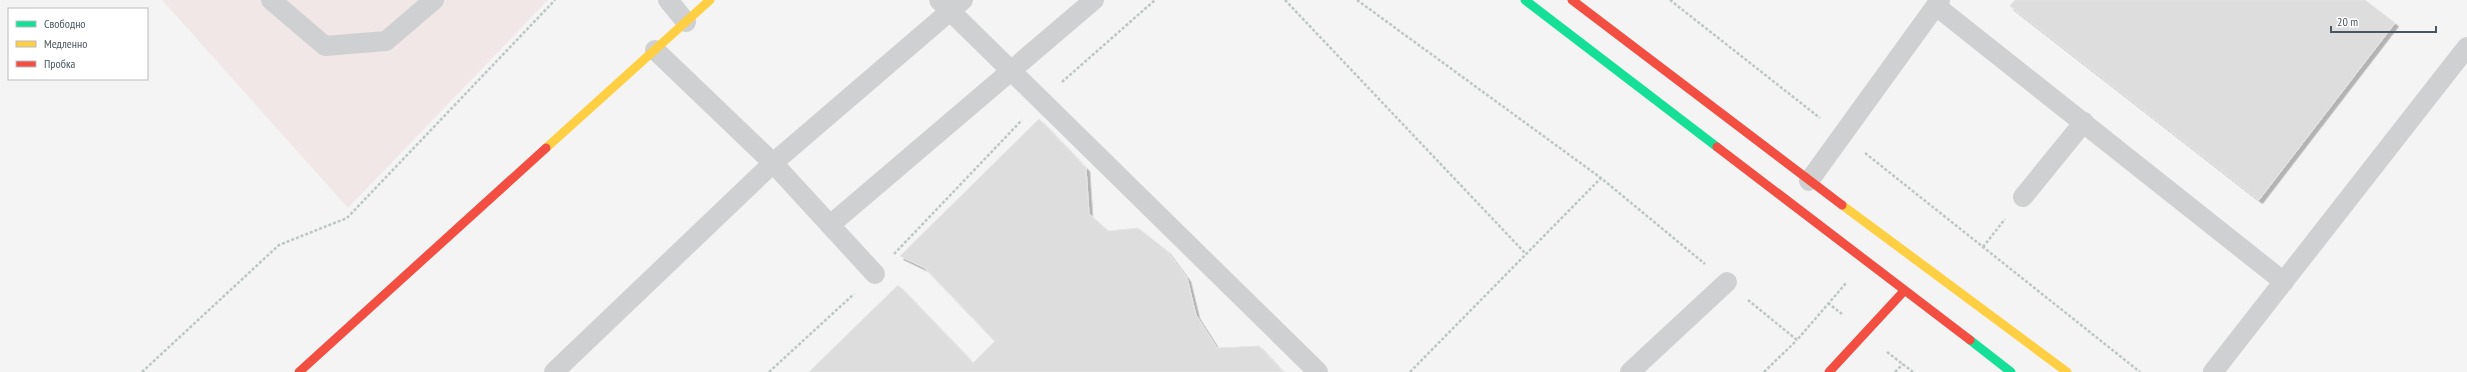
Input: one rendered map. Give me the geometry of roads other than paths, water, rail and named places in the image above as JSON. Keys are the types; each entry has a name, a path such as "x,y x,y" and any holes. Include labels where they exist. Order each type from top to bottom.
{"main road":[{"path":"299,372 710,0"},
{"path":"1525,0 2011,372"},
{"path":"1572,0 1809,182 2067,372"},
{"path":"1829,372 1904,291"}],"lane":[{"path":"271,0 325,46 386,42 434,0"},
{"path":"668,0 686,22"},
{"path":"830,225 1094,0"},
{"path":"554,372 773,163 951,3 1013,70 1318,372"},
{"path":"1809,182 1938,3 2284,282"},
{"path":"2213,372 2467,47"},
{"path":"655,50 773,163 875,274"},
{"path":"2022,197 2084,122"},
{"path":"1630,372 1727,282"}]}
